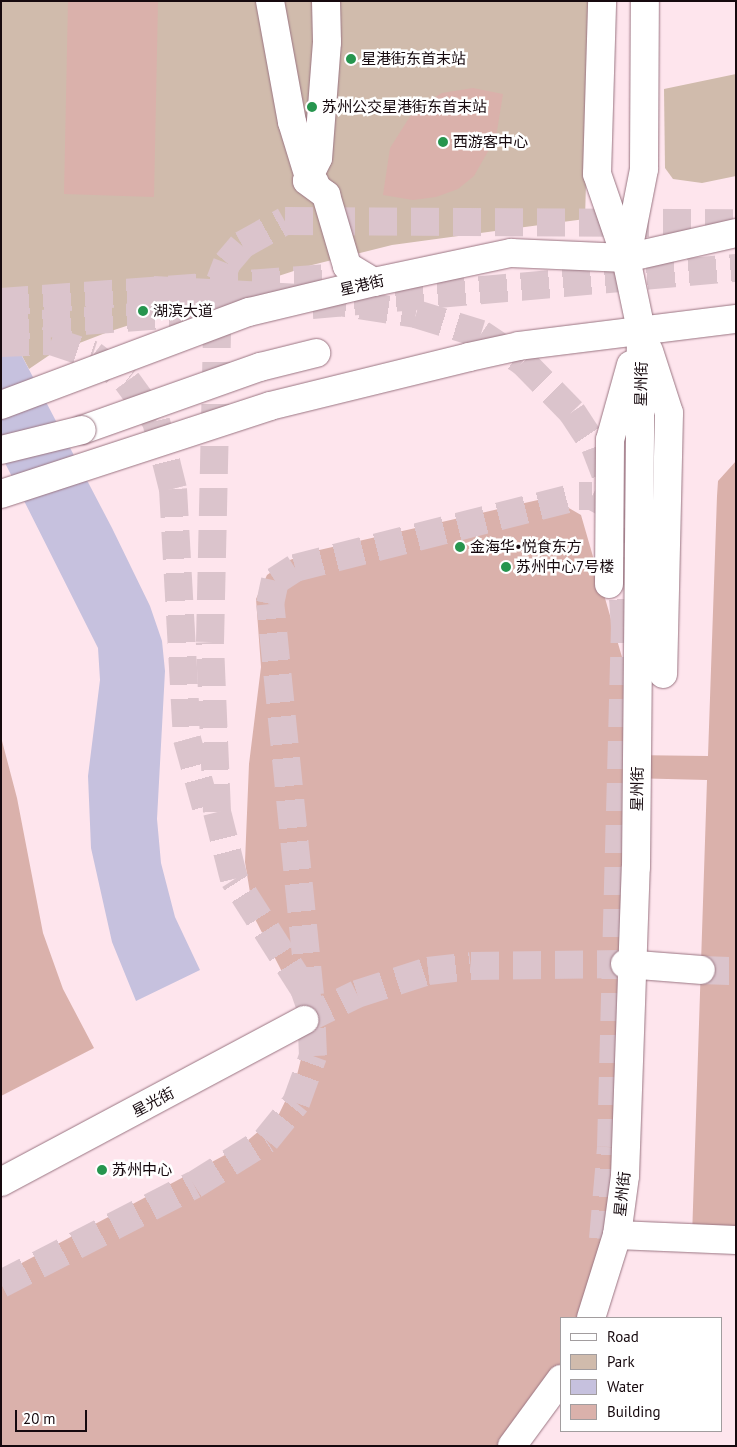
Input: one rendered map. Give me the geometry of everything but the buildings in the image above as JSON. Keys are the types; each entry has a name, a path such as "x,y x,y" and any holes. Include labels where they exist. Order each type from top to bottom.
{"street":[{"path":"270,1 292,122 308,174 326,195 347,266 374,282"},
{"path":"326,1 318,158 307,181 326,195"},
{"name":"星州街","path":"592,1317 617,1236 625,1176 641,330 626,258 597,174 602,1"},
{"name":"星州街","path":"626,258 644,169 645,1"},
{"name":"星港街","path":"1,405 249,312 374,282 511,252 626,258 736,233"},
{"path":"2,493 96,460 143,450 270,406 469,357 641,330 736,319"},
{"path":"609,584 610,440 641,330"},
{"path":"641,330 669,413 663,674"},
{"path":"1,450 82,430 260,366 316,354"},
{"path":"628,964 701,970"},
{"name":"星光街","path":"1,1182 304,1020"},
{"path":"617,1236 736,1240"},
{"path":"512,1446 560,1380"}],"green space":[{"path":"1,1 591,1 585,219 392,245 312,265 108,332 51,354 29,369 1,316"},
{"path":"736,74 736,176 702,183 673,179 665,168 664,89"}],"water":[{"path":"1,316 112,528 150,606 162,641 165,671 157,819 161,863 175,917 200,970 136,1001 112,942 91,848 88,776 100,680 98,648 1,455"}],"tunnel":[{"path":"1,1284 194,1185 266,1140 296,1103 313,1056 311,1009 304,989 234,879 217,812 210,642 217,329 220,281 227,263 242,245 285,221 736,223"},
{"path":"312,305 736,268"},
{"path":"1,302 371,275"},
{"path":"153,290 319,299 416,314 481,334 523,362 572,412 595,447 610,486"},
{"path":"1,327 249,309"},
{"path":"1,343 51,341 93,355 127,381 156,421 173,489 187,739 206,807"},
{"path":"310,995 270,604 275,581 295,568 579,496 592,496 607,504 615,523"},
{"path":"603,1239 611,1147 625,627 618,528"},
{"path":"304,1020 357,994 428,971 471,966 625,964"},
{"path":"701,970 736,971"}],"place":[{"name":"星港街东首末站","path":"351,59"},
{"name":"苏州公交星港街东首末站","path":"312,107"},
{"name":"西游客中心","path":"443,142"},
{"name":"湖滨大道","path":"143,311"},
{"name":"金海华•悦食东方","path":"460,547"},
{"name":"苏州中心7号楼","path":"506,567"},
{"name":"苏州中心","path":"102,1170"}]}
